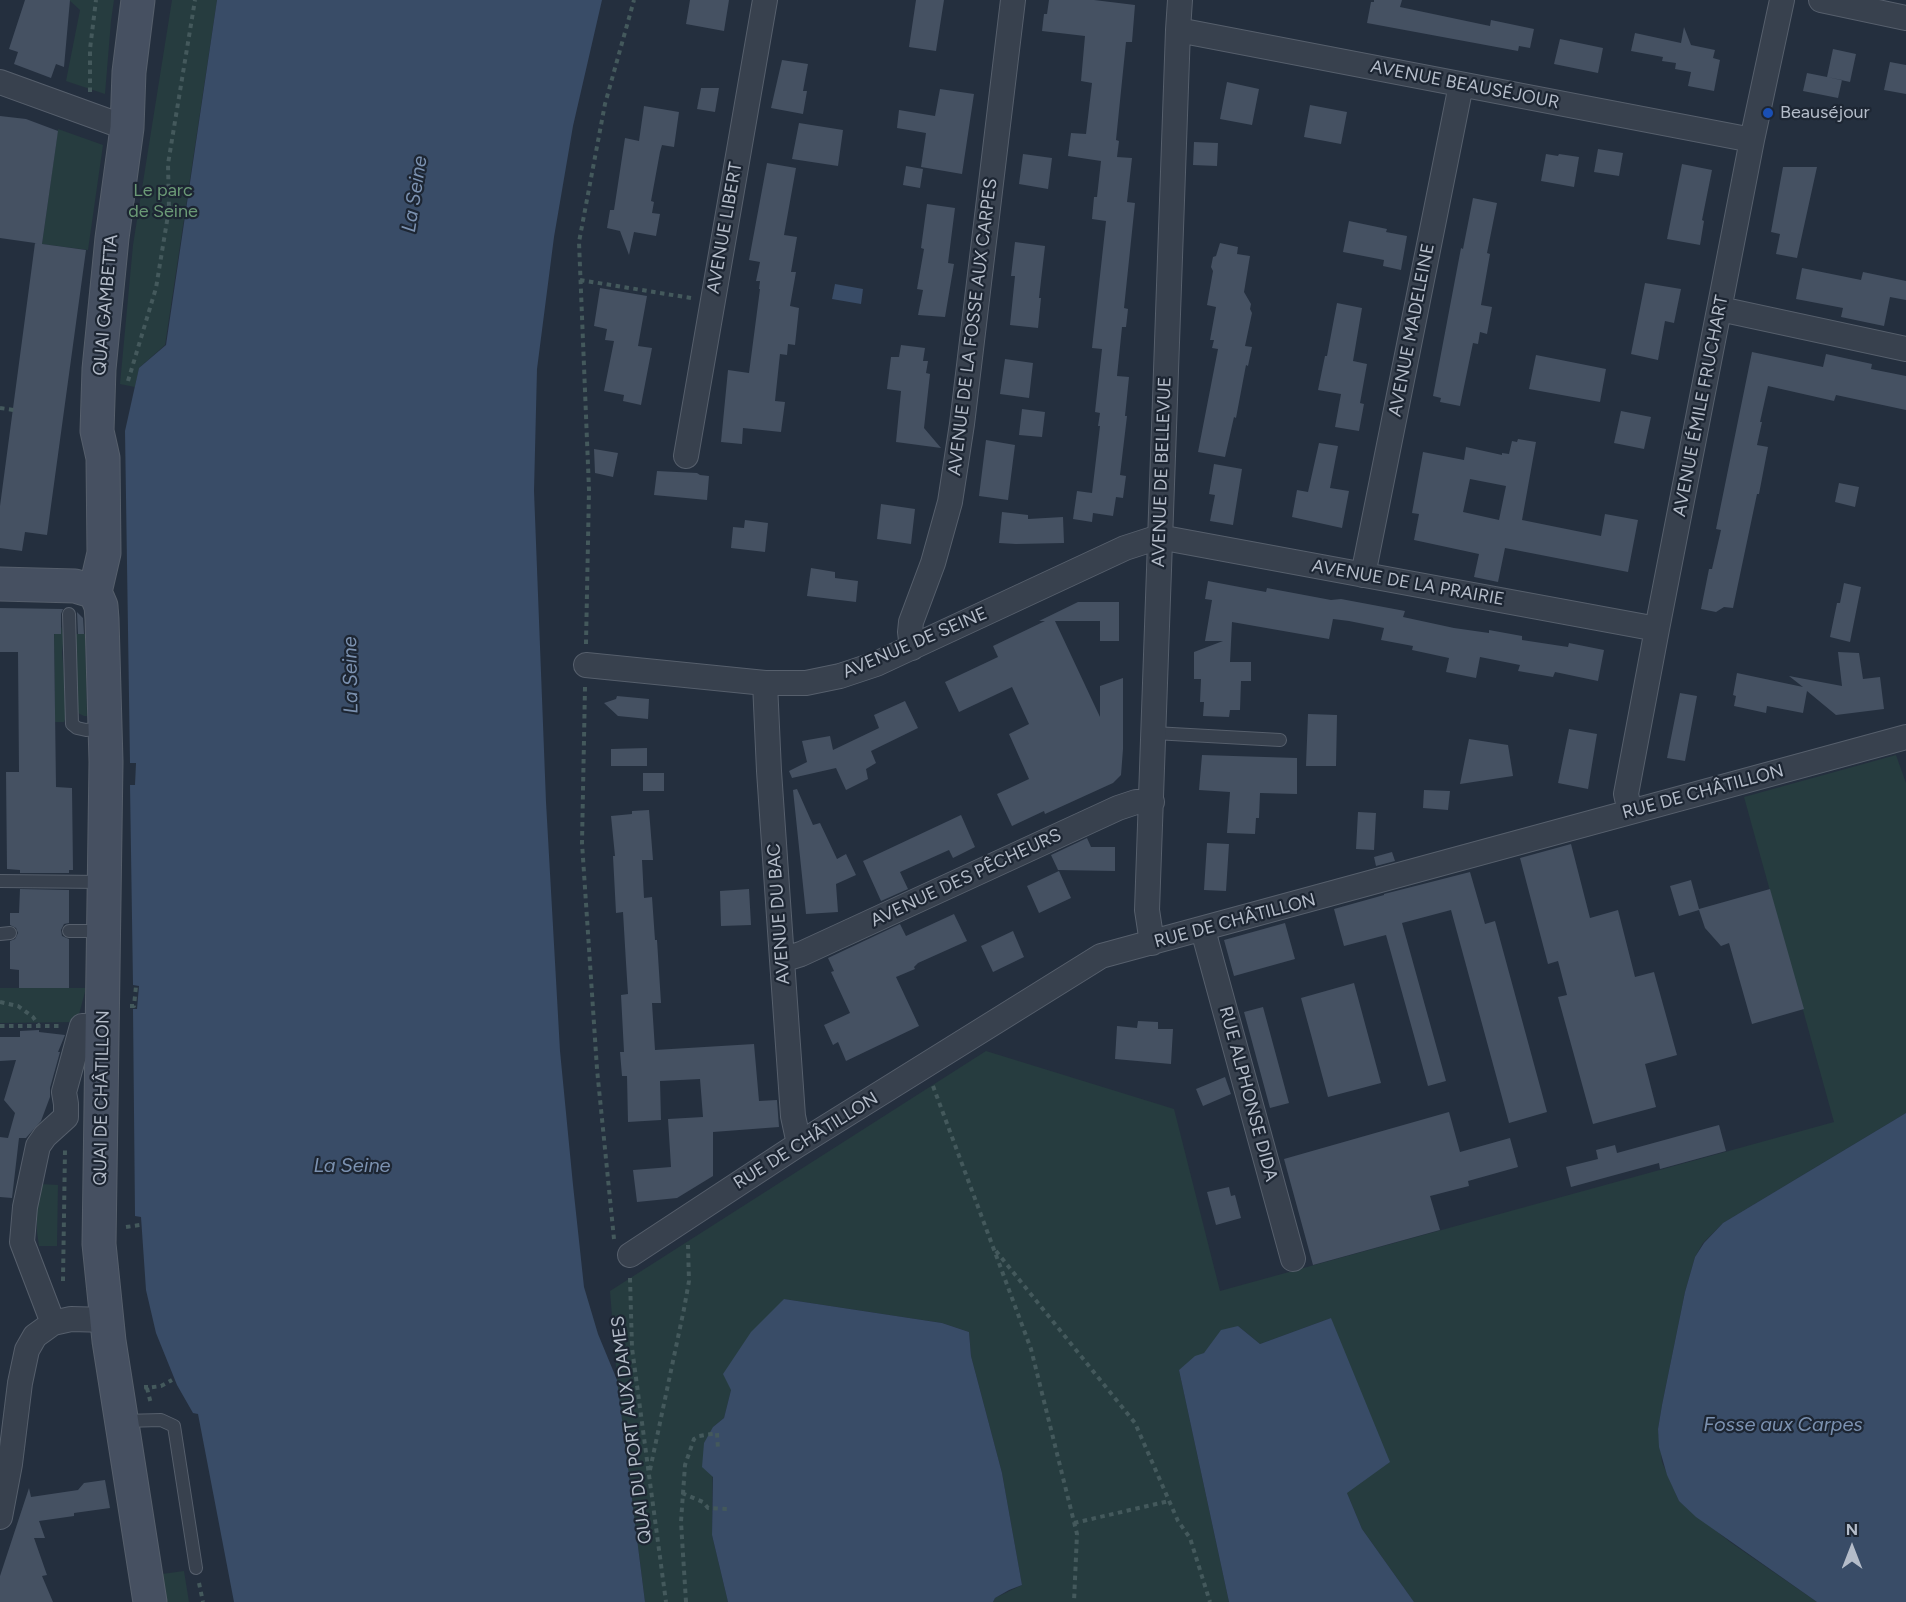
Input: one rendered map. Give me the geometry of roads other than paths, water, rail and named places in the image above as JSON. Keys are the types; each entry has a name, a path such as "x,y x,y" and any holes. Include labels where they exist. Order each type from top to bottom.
{"main road":[{"name":"QUAI GAMBETTA","path":"79,597 104,554 103,458 97,431 99,369 112,238 127,128 129,72 138,0"},
{"path":"0,584 79,597"},
{"name":"QUAI DE CHÂTILLON","path":"79,597 101,606 106,728 99,1244 114,1374 150,1602"}],"street":[{"name":"AVENUE LIBERT","path":"686,456 765,0"},
{"name":"AVENUE DE LA FOSSE AUX CARPES","path":"912,648 911,622 933,564 950,502 962,424 1013,0"},
{"name":"AVENUE DE BELLEVUE","path":"1152,943 1147,910 1180,0"},
{"name":"AVENUE ÉMILE FRUCHART","path":"1630,812 1626,794 1752,140 1782,0"},
{"path":"1821,0 1906,18"},
{"name":"AVENUE BEAUSÉJOUR","path":"1178,30 1752,140"},
{"path":"0,82 127,128"},
{"name":"AVENUE MADELEINE","path":"1363,575 1461,85"},
{"path":"1720,309 1906,349"},
{"name":"AVENUE DE SEINE","path":"585,665 765,683 806,683 840,676 876,664 1125,549 1159,537"},
{"name":"AVENUE DE LA PRAIRIE","path":"1159,537 1657,629"},
{"name":"AVENUE DU BAC","path":"765,683 782,960 794,1116 799,1144"},
{"name":"RUE DE CHÂTILLON","path":"630,1255 799,1144 1101,956 1203,930 1906,736"},
{"name":"AVENUE DES PÊCHEURS","path":"782,960 812,949 1118,808 1136,802 1152,802"},
{"name":"RUE ALPHONSE DIDA","path":"1203,930 1293,1258"},
{"path":"53,1323 22,1242 25,1207 38,1146 45,1136 66,1117 64,1092 103,1022"},
{"path":"0,1517 10,1464 23,1360 35,1336 53,1323 71,1319 107,1320"}],"lane":[{"path":"1154,733 1280,740"},
{"path":"0,881 105,882"},
{"path":"69,931 104,931"},
{"path":"122,1421 161,1420 174,1426 196,1568"}],"water":[{"name":"La Seine","path":"217,0 602,0 573,126 554,237 537,369 534,491 546,802 560,1051 573,1185 584,1287 598,1334 617,1380 645,1602 234,1602 198,1414 193,1413 177,1385 156,1333 146,1290 141,1217 135,1216 133,1009 137,1009 139,986 133,985 130,785 135,785 136,763 130,763 125,431 139,368 166,345"},
{"path":"835,284 863,289 861,304 832,299"},
{"name":"Fosse aux Carpes","path":"1906,1113 1906,1602 1817,1602 1696,1517 1679,1501 1667,1475 1659,1447 1658,1429 1662,1405 1685,1292 1695,1257 1704,1243 1723,1223"},
{"path":"784,1299 942,1323 969,1332 971,1356 1002,1473 1022,1585 995,1598 993,1602 728,1602 712,1535 713,1477 702,1467 704,1443 713,1427 724,1418 731,1390 723,1374 751,1332"},
{"path":"1331,1318 1390,1462 1347,1493 1362,1529 1414,1602 1229,1602 1179,1370 1195,1356 1204,1353 1221,1330 1238,1326 1260,1344"}],"place":[{"name":"Beauséjour","path":"1768,113"}],"park label":[{"name":"Le parc de Seine","path":"163,201"}]}
